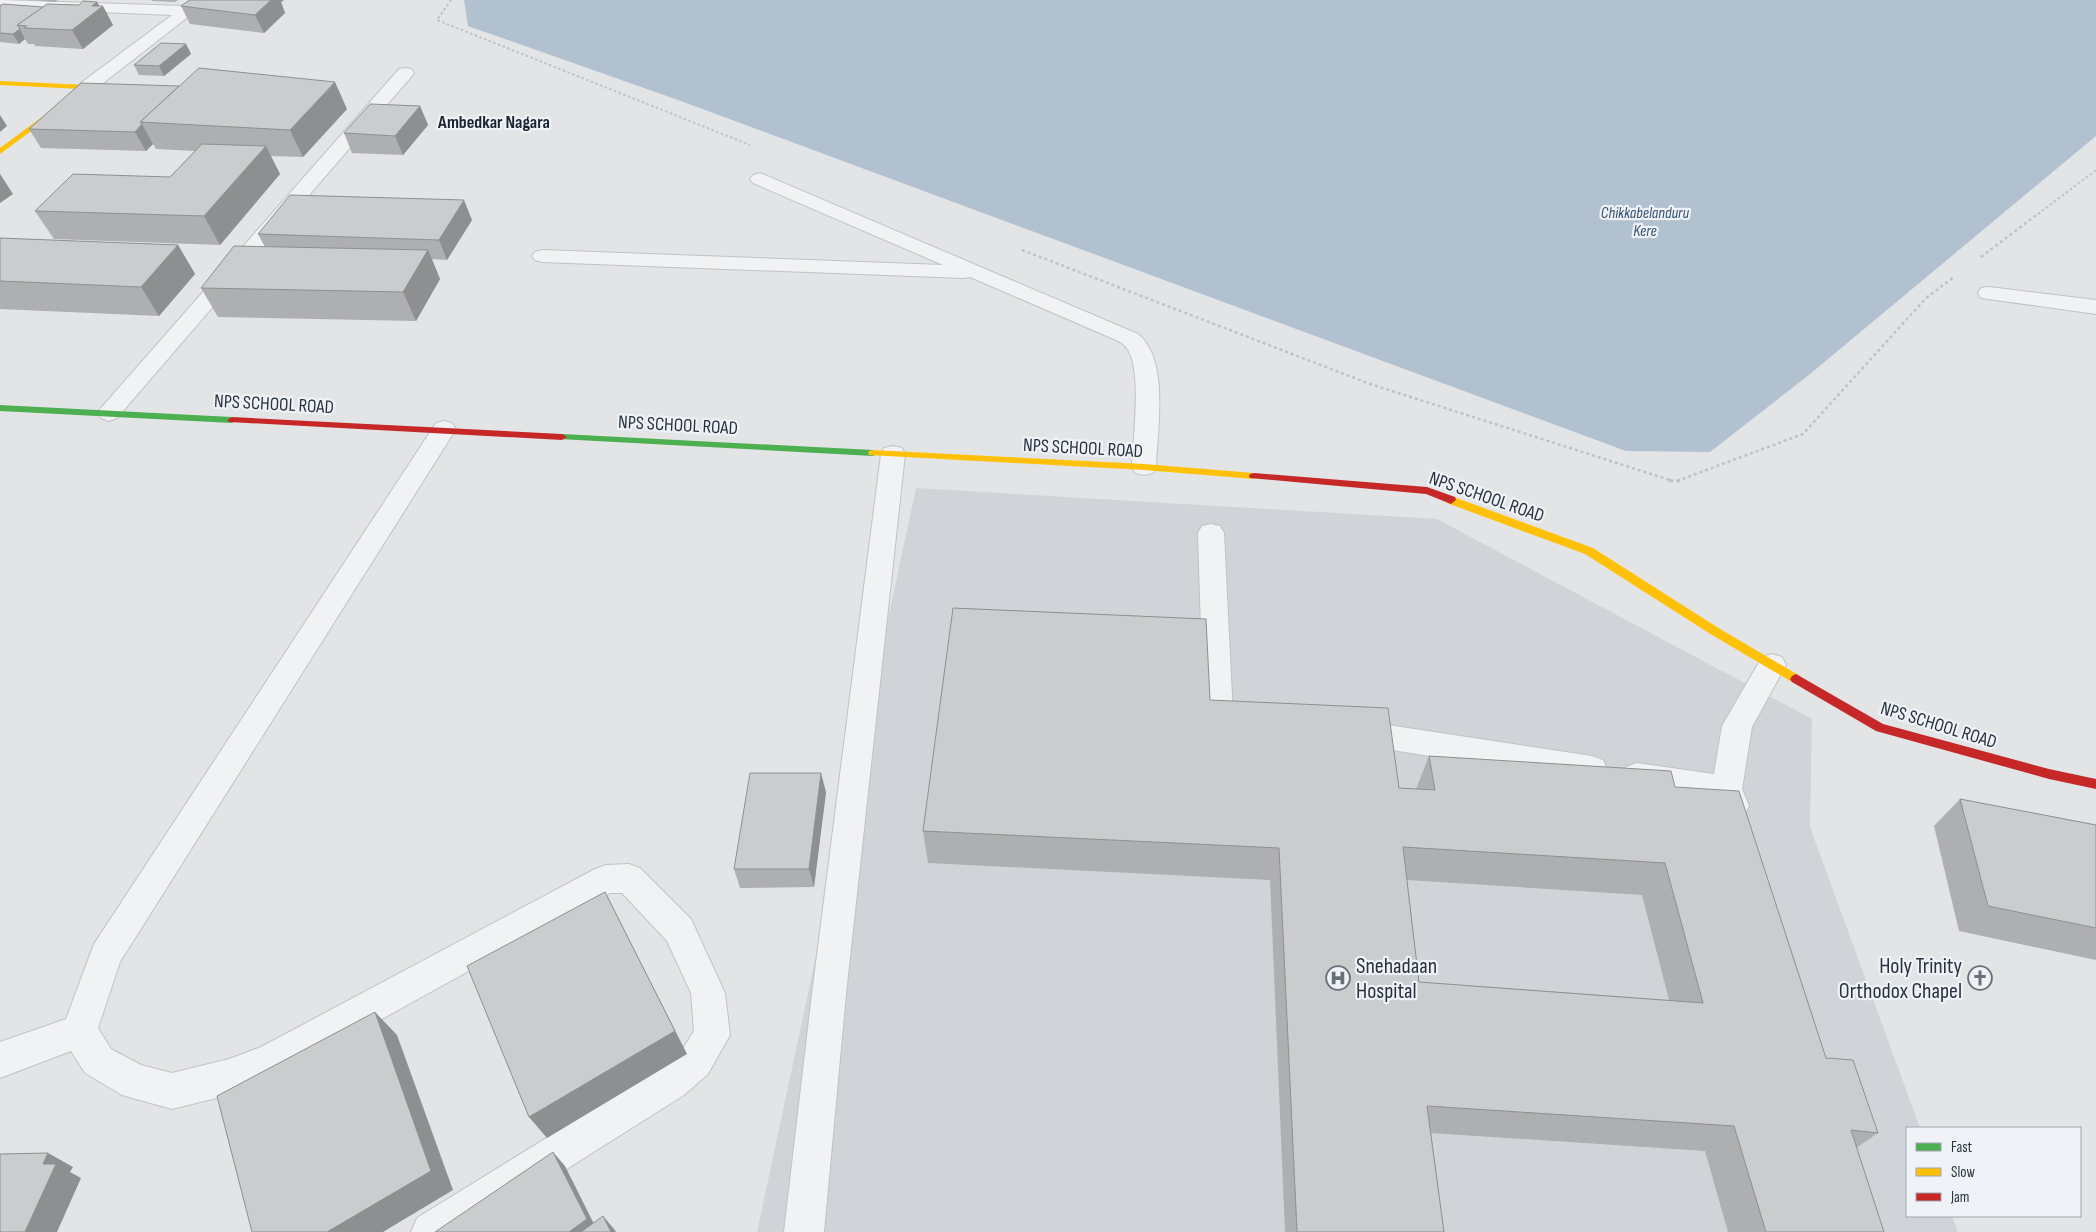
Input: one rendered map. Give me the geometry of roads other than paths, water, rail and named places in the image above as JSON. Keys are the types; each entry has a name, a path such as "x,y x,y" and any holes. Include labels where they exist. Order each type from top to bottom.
{"street":[{"path":"0,152 201,0"},
{"path":"0,3 188,11"},
{"path":"109,413 405,73"},
{"path":"0,84 116,88"},
{"path":"760,180 1124,334 1135,342 1142,356 1146,395 1144,467"},
{"path":"542,256 979,272"},
{"path":"1989,293 2096,307"},
{"name":"NPS SCHOOL ROAD","path":"0,408 444,429 1144,467 1426,491 1589,551 1772,665 1880,728 2049,774 2096,784"},
{"path":"79,1031 106,955 444,429"},
{"path":"804,1232 829,994 893,454"},
{"path":"1210,533 1219,727 1259,729"},
{"path":"1743,836 1727,788 1737,726 1772,665"},
{"path":"1328,731 1358,732 1503,756 1727,788"},
{"path":"79,1031 98,1061 134,1082 172,1091 229,1077 272,1061 606,879 629,878 679,930 708,993 712,1035 695,1062 671,1082 431,1232"},
{"path":"0,1060 79,1031"}],"water":[{"name":"Chikkabelanduru Kere","path":"464,0 2096,0 2096,136 1810,374 1710,452 1626,451 678,100 468,26"}],"place":[{"name":"Snehadaan Hospital","path":"1338,978"},
{"name":"Holy Trinity Orthodox Chapel","path":"1980,978"}],"district":[{"name":"Ambedkar Nagara","path":"494,122"}]}
